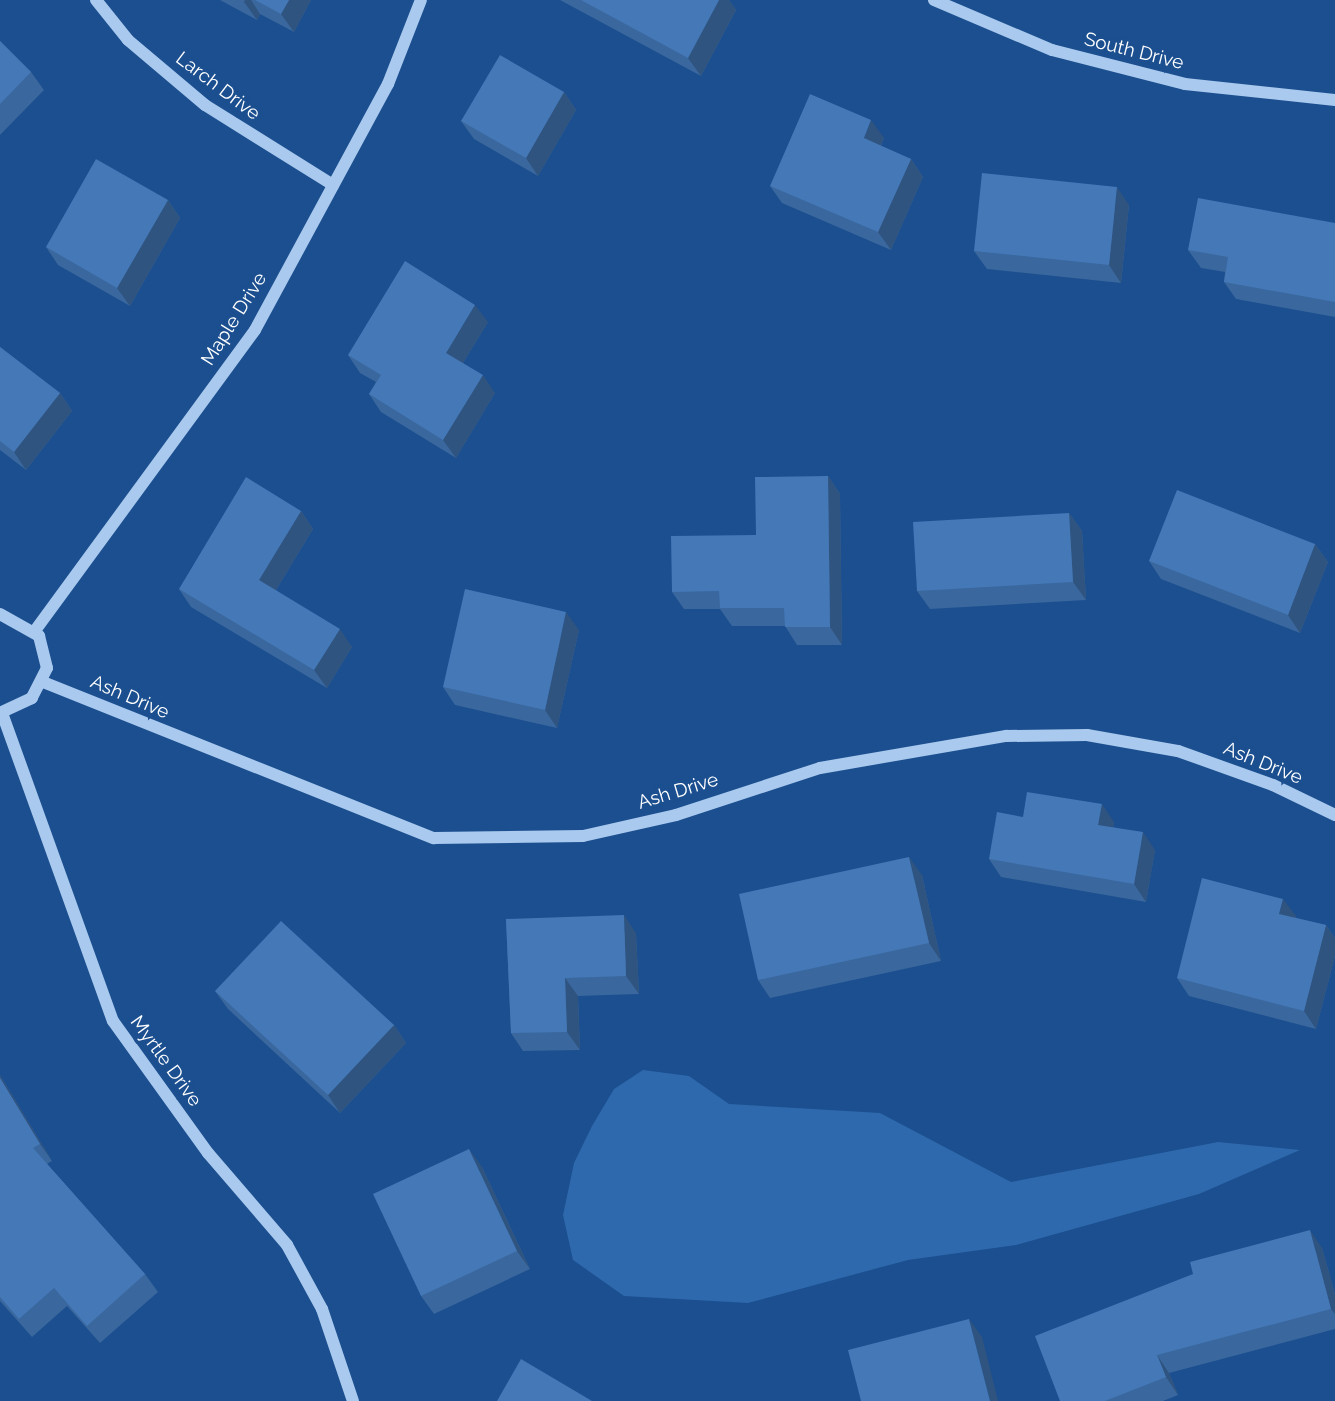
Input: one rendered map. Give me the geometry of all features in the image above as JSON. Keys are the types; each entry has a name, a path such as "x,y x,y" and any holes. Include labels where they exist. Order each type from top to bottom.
{"street":[{"name":"Larch Drive","path":"96,0 128,40 205,105 333,185"},
{"name":"Maple Drive","path":"34,632 255,330 388,84 421,0"},
{"name":"South Drive","path":"934,0 1052,50 1172,81 1335,100"},
{"path":"0,614 34,632 45,652 43,682 32,698 1,713"},
{"name":"Ash Drive","path":"43,682 435,838 583,836 676,815 820,768 1006,736 1087,735 1178,751 1273,785 1335,815"},
{"name":"Myrtle Drive","path":"1,713 113,1021 208,1153 287,1245 322,1309 353,1401"}],"shaded area":[{"path":"643,1070 689,1076 729,1104 880,1113 1011,1182 1218,1142 1300,1150 1199,1194 1016,1245 908,1260 748,1303 624,1296 573,1260 563,1215 574,1163 592,1126 614,1089"}],"building":[{"path":"255,0 289,0 281,14"},
{"path":"581,0 719,0 688,58"},
{"path":"0,41 31,72 0,104"},
{"path":"500,55 564,92 526,158 461,121"},
{"path":"810,94 871,120 864,138 911,159 878,232 770,186"},
{"path":"96,159 168,200 117,288 46,247"},
{"path":"982,173 1117,187 1109,265 974,251"},
{"path":"1198,198 1335,223 1335,302 1224,282 1228,257 1188,250"},
{"path":"405,261 475,305 446,353 483,375 443,440 369,394 381,375 348,355"},
{"path":"0,347 60,393 14,452 0,441"},
{"path":"828,476 830,627 785,627 784,608 720,608 719,591 672,592 671,536 756,535 755,477"},
{"path":"246,477 301,511 259,580 340,629 314,670 179,589"},
{"path":"1177,490 1315,544 1288,615 1149,561"},
{"path":"1069,513 1073,582 917,591 913,522"},
{"path":"465,589 566,612 545,710 443,687"},
{"path":"1027,792 1102,804 1098,825 1143,832 1134,884 989,859 997,812 1023,817"},
{"path":"909,857 929,943 758,980 739,894"},
{"path":"1202,878 1283,899 1279,914 1326,925 1304,1011 1177,978"},
{"path":"624,915 626,976 565,978 567,1032 511,1033 506,919"},
{"path":"281,921 394,1025 328,1095 215,991"},
{"path":"0,1078 40,1144 33,1148 145,1274 87,1326 54,1288 19,1319 0,1297"},
{"path":"469,1149 517,1251 421,1296 373,1194"},
{"path":"1310,1230 1331,1309 1157,1355 1166,1377 1105,1401 1060,1401 1035,1336 1193,1274 1190,1262"},
{"path":"969,1319 990,1401 861,1401 848,1350"},
{"path":"521,1359 592,1401 497,1401"}]}
